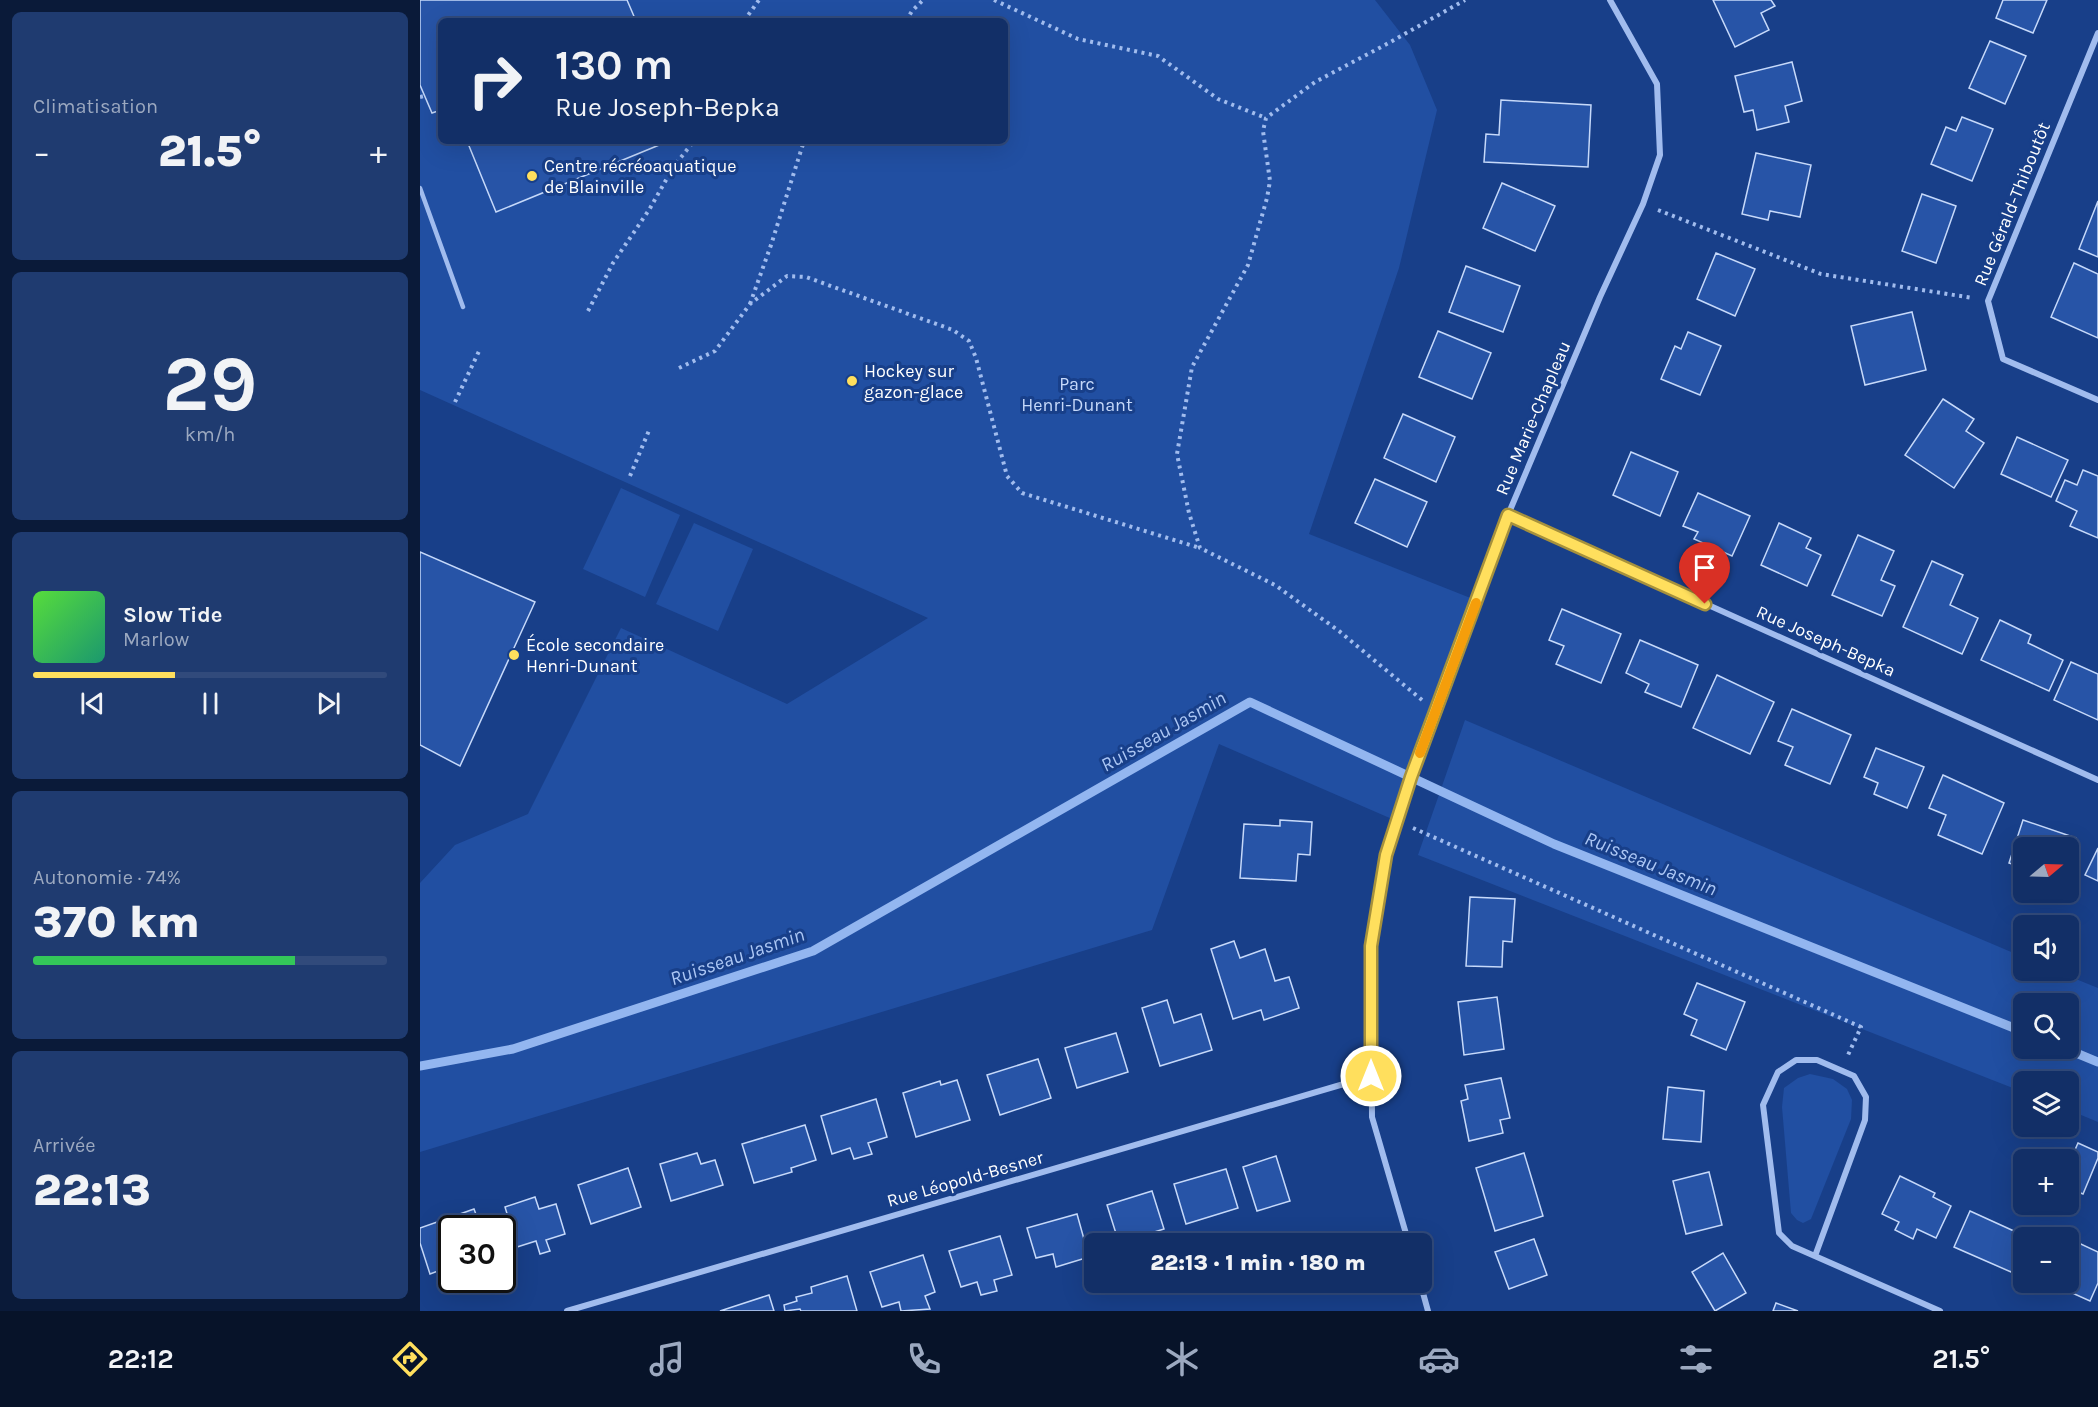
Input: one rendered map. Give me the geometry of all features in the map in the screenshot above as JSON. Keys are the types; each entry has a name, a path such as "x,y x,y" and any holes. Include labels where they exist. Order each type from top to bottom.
{"street":[{"name":"Rue Marie-Chapleau","path":"1406,1233 1372,1117 1371,946 1386,855 1396,820 1435,711 1508,515 1600,297 1643,204 1660,155 1657,84 1610,0"},
{"name":"Rue Gérald-Thiboutôt","path":"2098,33 1988,301 2003,359 2098,400"},
{"name":"Rue Joseph-Bepka","path":"1508,515 2098,780"},
{"path":"1815,1256 1865,1120 1866,1097 1854,1076 1817,1060 1796,1060 1778,1072 1763,1105 1779,1233 1792,1246 1940,1311"},
{"name":"Rue Léopold-Besner","path":"567,1311 1371,1076"},
{"path":"1423,1293 1428,1311"}],"lane":[{"path":"420,188 463,307"}],"path":[{"path":"746,18 759,0"},
{"path":"908,18 923,0"},
{"path":"994,0 1078,39 1158,56 1218,99 1266,118"},
{"path":"1200,548 1189,513 1177,454 1192,367 1248,265 1267,198 1270,181 1263,131 1266,118 1315,82 1465,0"},
{"path":"588,311 613,263 649,210 674,166 692,144"},
{"path":"750,304 803,144"},
{"path":"1643,204 1821,274 1988,301"},
{"path":"679,369 715,351 750,304 788,276 806,277 953,330 969,341 976,358 1007,476 1022,493 1200,548 1275,585 1339,631 1435,711"},
{"path":"455,402 480,349"},
{"path":"630,476 650,428"},
{"path":"1396,820 1861,1027 1842,1071"}],"green space":[{"name":"Parc Henri-Dunant","path":"420,0 1375,0 1410,45 1437,110 1399,268 1309,534 1473,599 1411,777 1392,819 1219,744 1152,930 420,1152 420,883 455,845 528,814 621,628 787,704 928,618 420,390"},
{"path":"621,488 680,515 645,597 583,569"},
{"path":"694,523 753,549 718,631 656,604"},
{"path":"1465,720 2013,953 2013,981 2079,980 2098,988 2098,1122 2079,1114 2079,1071 2013,1071 2013,1088 1418,855"},
{"path":"1810,1074 1833,1079 1847,1089 1852,1100 1851,1119 1811,1219 1803,1223 1791,1213 1782,1107 1784,1088 1798,1078"}],"building":[{"path":"420,0 627,0 635,18 438,18 438,111 432,113 420,85"},
{"path":"1713,0 1771,0 1775,6 1761,13 1769,30 1735,47"},
{"path":"2003,0 2047,0 2033,33 1996,18"},
{"path":"1990,41 2026,56 2005,104 1969,88"},
{"path":"1792,62 1802,101 1785,106 1789,122 1757,130 1753,110 1744,112 1735,76"},
{"path":"1501,100 1591,105 1588,167 1484,162 1486,134 1499,135"},
{"path":"1962,117 1993,129 1972,181 1931,164 1946,127 1956,131"},
{"name":"Centre récréoaquatique de Blainville","path":"468,144 662,144 496,212"},
{"path":"1756,153 1811,165 1800,217 1770,211 1768,220 1742,214"},
{"path":"1502,183 1555,206 1535,251 1483,228"},
{"path":"1922,194 1956,206 1936,263 1902,251"},
{"path":"2098,201 2098,257 2079,249"},
{"path":"1716,253 1755,269 1735,316 1697,299"},
{"path":"2074,263 2098,274 2098,338 2051,317"},
{"path":"1466,266 1520,286 1503,332 1449,312"},
{"path":"1912,312 1926,370 1865,385 1851,326"},
{"path":"1438,331 1491,353 1472,399 1419,377"},
{"path":"1688,332 1721,346 1700,395 1661,379 1675,346 1681,349"},
{"path":"1943,399 1974,419 1966,431 1984,443 1954,488 1905,455"},
{"path":"1403,414 1455,437 1436,482 1384,458"},
{"path":"2017,437 2068,460 2051,497 2001,474"},
{"path":"1631,452 1678,472 1660,516 1613,495"},
{"path":"2083,470 2098,476 2098,538 2070,526 2077,511 2056,501 2065,480 2077,485"},
{"path":"1375,479 1427,502 1407,547 1355,523"},
{"path":"1698,493 1750,516 1732,556 1694,539 1698,532 1683,526"},
{"path":"1779,523 1811,538 1806,548 1821,555 1807,586 1761,565"},
{"path":"1858,535 1894,551 1881,580 1895,586 1882,616 1832,595"},
{"path":"420,552 535,602 460,766 420,745"},
{"path":"1932,561 1963,575 1950,605 1978,618 1962,654 1903,627"},
{"path":"1562,609 1621,634 1601,683 1556,664 1564,646 1549,640"},
{"path":"2000,620 2031,635 2028,643 2063,660 2049,691 1981,660"},
{"path":"1640,640 1698,665 1681,707 1645,692 1649,684 1626,673"},
{"path":"2071,662 2098,674 2098,720 2054,700"},
{"path":"1717,675 1774,702 1750,754 1693,728"},
{"path":"1792,709 1851,735 1830,784 1785,765 1793,747 1778,741"},
{"path":"1876,748 1924,767 1907,808 1874,794 1878,783 1864,777"},
{"path":"1943,775 2004,803 1982,854 1938,835 1946,815 1929,808"},
{"path":"1280,820 1312,822 1310,855 1298,854 1296,881 1240,878 1244,824 1280,826"},
{"path":"2023,820 2073,837 2017,837"},
{"path":"2098,848 2098,881 2085,875"},
{"path":"2013,851 2013,864 2009,863"},
{"path":"1470,897 1515,899 1512,942 1503,941 1502,967 1466,966"},
{"path":"1234,941 1240,958 1265,949 1275,981 1289,977 1299,1008 1264,1020 1261,1010 1233,1019 1211,949"},
{"path":"1697,983 1745,1002 1726,1050 1691,1035 1697,1020 1684,1014"},
{"path":"1497,997 1504,1049 1464,1055 1458,1002"},
{"path":"1167,1000 1174,1023 1201,1014 1212,1050 1160,1066 1142,1008"},
{"path":"1116,1033 1128,1072 1077,1088 1065,1048"},
{"path":"1038,1059 1051,1098 1000,1115 987,1075"},
{"path":"1501,1078 1510,1118 1500,1120 1503,1133 1469,1141 1461,1101 1468,1099 1465,1085"},
{"path":"957,1080 970,1120 916,1137 903,1093 940,1081 941,1085"},
{"path":"1668,1087 1704,1091 1701,1142 1663,1139"},
{"path":"876,1099 887,1137 868,1143 872,1154 854,1159 850,1148 832,1154 821,1116"},
{"path":"805,1125 816,1160 791,1168 792,1172 754,1183 742,1144"},
{"path":"2078,1143 2098,1152 2098,1158 2083,1194 2079,1192 2079,1149 2075,1149"},
{"path":"697,1153 701,1164 715,1160 723,1185 671,1201 660,1164"},
{"path":"1524,1153 1543,1216 1495,1231 1476,1168"},
{"path":"1276,1156 1290,1201 1257,1211 1243,1167"},
{"path":"628,1168 641,1207 591,1224 578,1185"},
{"path":"1226,1169 1238,1208 1186,1224 1174,1184"},
{"path":"1709,1172 1722,1225 1686,1234 1673,1181"},
{"path":"1900,1176 1935,1193 1933,1197 1951,1206 1936,1238 1917,1229 1913,1239 1895,1230 1899,1222 1882,1214"},
{"path":"1152,1191 1164,1229 1151,1233 1116,1233 1107,1205"},
{"path":"535,1197 539,1209 556,1204 565,1234 546,1240 550,1251 540,1254 536,1241 517,1247 516,1215 507,1215 505,1207"},
{"path":"474,1209 476,1215 457,1215"},
{"path":"1970,1211 2013,1231 2013,1268 2011,1272 1954,1247"},
{"path":"1077,1214 1084,1239 1084,1259 1056,1267 1053,1254 1036,1258 1027,1228"},
{"path":"438,1222 438,1271 430,1274 420,1243 420,1228"},
{"path":"1000,1236 1012,1275 994,1280 997,1291 981,1295 977,1282 961,1287 949,1251"},
{"path":"1534,1239 1547,1275 1509,1289 1495,1252"},
{"path":"2079,1243 2098,1252 2098,1283 2090,1301 2072,1293 2079,1293"},
{"path":"1723,1253 1746,1293 1715,1311 1692,1272"},
{"path":"923,1255 935,1292 925,1296 930,1309 901,1311 899,1302 882,1307 870,1272"},
{"path":"847,1276 857,1311 801,1311 800,1309 785,1311 784,1305 797,1301 796,1297 812,1293 811,1287"},
{"path":"769,1295 774,1311 720,1311"},
{"path":"1776,1303 1798,1311 1773,1311"}],"waterway":[{"name":"Ruisseau Jasmin","path":"420,1066 513,1049 813,951 1250,702 1554,844 2013,1028"},
{"name":"Ruisseau Jasmin","path":"2079,1054 2098,1062"}],"slow traffic":[{"path":"1420,753 1476,603"}],"place":[{"name":"Centre récréoaquatique de Blainville","path":"532,176"},
{"name":"Hockey sur gazon-glace","path":"852,381"},
{"name":"École secondaire Henri-Dunant","path":"514,655"}],"route":[{"path":"1371,1076 1371,946 1386,855 1411,777 1508,515 1705,604"}]}
